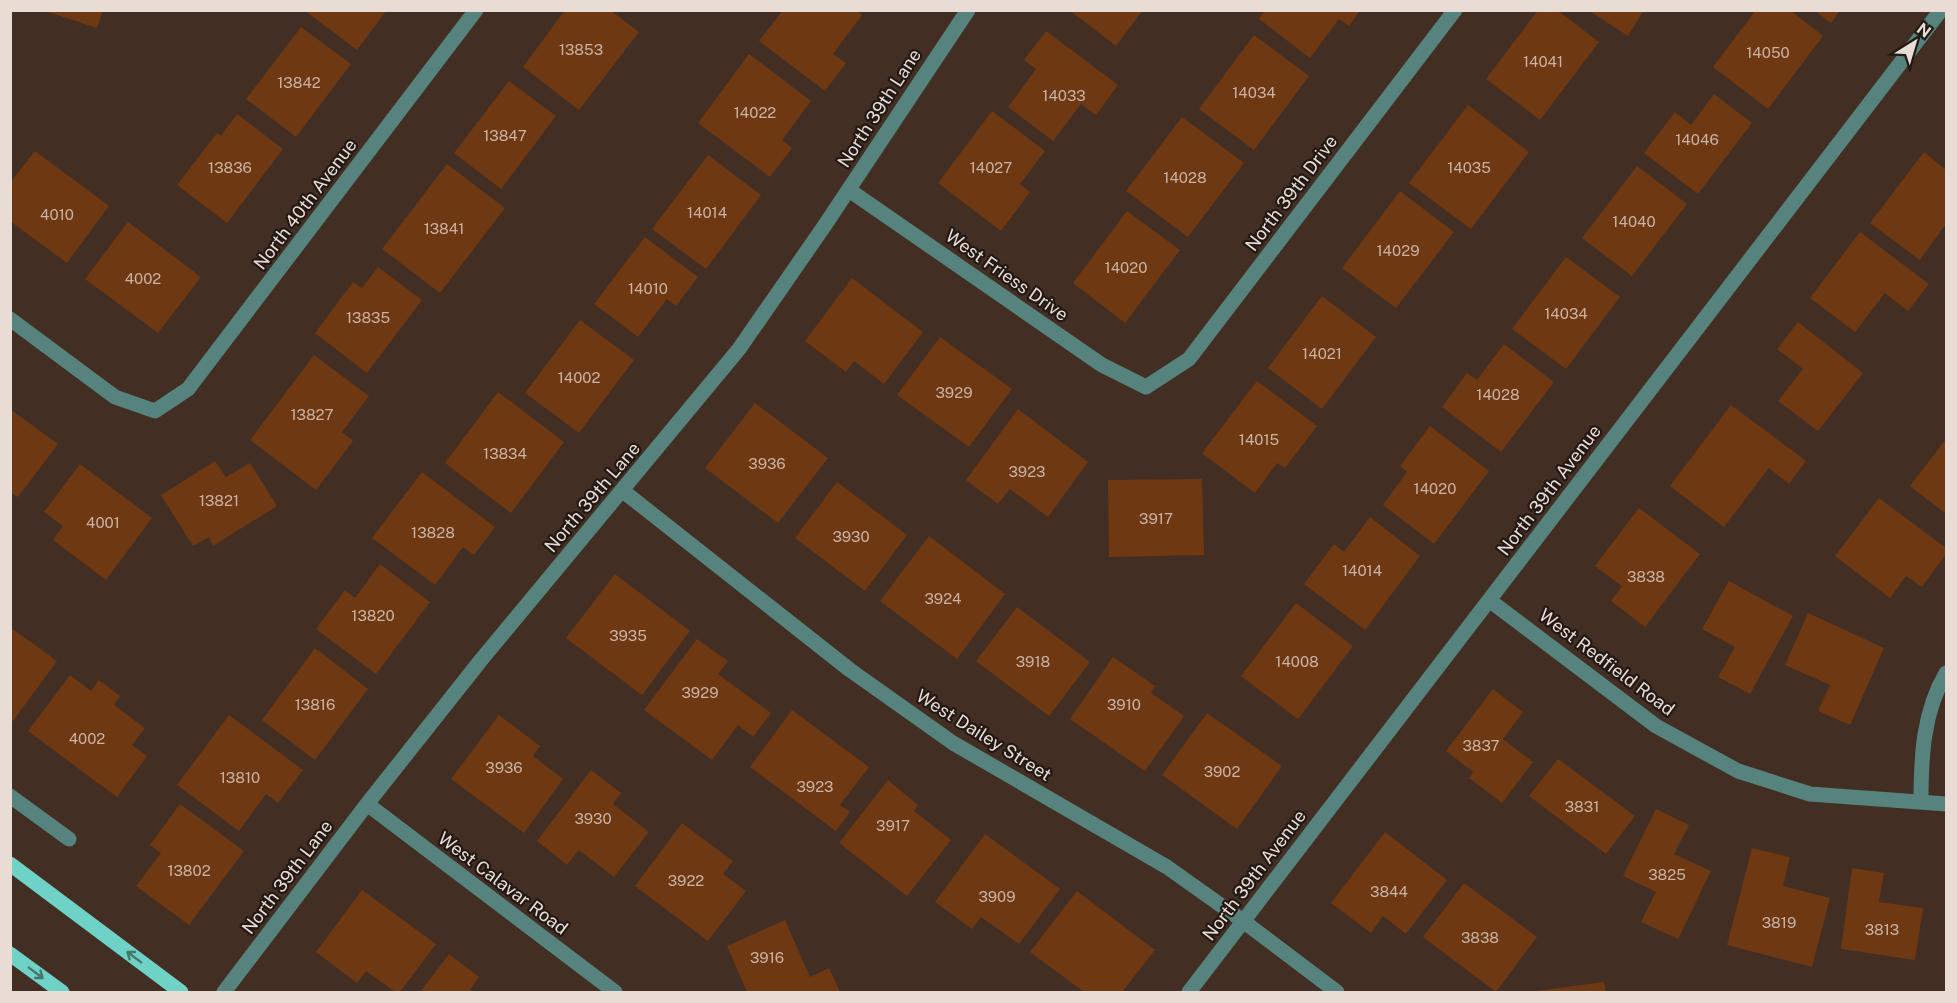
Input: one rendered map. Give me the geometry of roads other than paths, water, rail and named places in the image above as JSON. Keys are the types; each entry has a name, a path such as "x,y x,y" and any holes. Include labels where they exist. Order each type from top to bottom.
{"main road":[{"path":"10,864 181,993"},
{"path":"10,954 62,993"}],"street":[{"name":"North 40th Avenue","path":"10,319 115,397 155,411 188,389 476,10"},
{"name":"North 39th Lane","path":"224,993 367,804 481,660 739,349 849,190 968,10"},
{"name":"North 39th Drive","path":"1146,387 1190,359 1455,10"},
{"name":"North 39th Avenue","path":"1189,993 1941,10"},
{"name":"West Friess Drive","path":"849,190 1102,364 1146,387"},
{"name":"West Dailey Street","path":"623,491 850,670 953,743 1167,867 1243,921 1337,993"},
{"name":"West Redfield Road","path":"1490,600 1656,726 1738,771 1810,794 1947,804"},
{"path":"1921,802 1921,769 1927,721 1940,684 1947,673"},
{"path":"10,796 69,839"},
{"name":"West Calavar Road","path":"367,804 615,993"}]}
